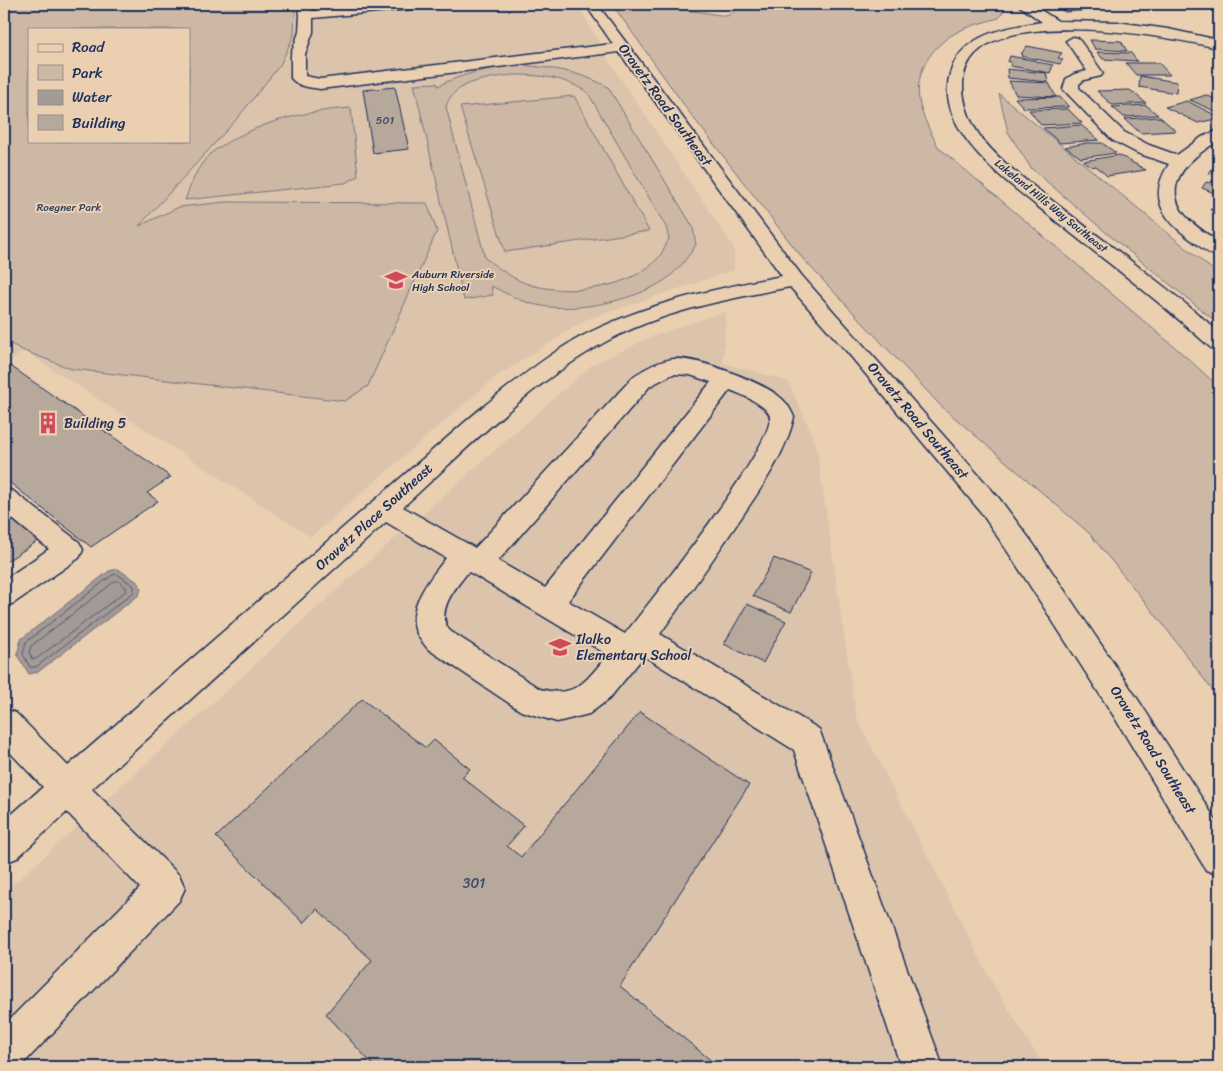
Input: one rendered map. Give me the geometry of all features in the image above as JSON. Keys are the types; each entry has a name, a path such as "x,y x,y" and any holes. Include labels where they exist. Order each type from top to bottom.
{"street":[{"path":"421,4 305,10 306,32 298,54 298,78 306,82 320,84 623,46"},
{"name":"Oravetz Road Southeast","path":"591,4 795,280 862,355 989,504 1022,550 1126,708 1219,857"},
{"path":"1023,4 1054,24"},
{"name":"Lakeland Hills Way Southeast","path":"1219,44 1136,27 1054,24 997,35 978,44 960,61 954,83 958,111 978,145 1016,180 1219,343"},
{"path":"1073,41 1096,73 1078,76 1072,82 1071,89 1118,136 1178,161"},
{"path":"1219,135 1178,161 1167,187 1168,201 1175,215 1188,228 1219,251"},
{"name":"Oravetz Place Southeast","path":"4,845 488,416 549,367 578,348 626,324 677,306 733,292 795,280"},
{"path":"672,365 690,368 726,379 759,394 774,404 782,417 780,432 770,452 708,546 635,645 598,689 578,704 557,708 532,701 439,640 430,628 430,611 435,596 472,560 642,380 656,370 672,365"},
{"path":"548,605 726,379"},
{"path":"4,498 69,550 4,595"},
{"path":"384,508 548,605 635,645 807,740 922,1067"},
{"path":"4,724 166,888 4,1054"}],"shaded area":[{"name":"Auburn Riverside High School","path":"292,4 578,4 607,58 734,248 734,270 585,320 493,379 311,537 24,351 236,120 280,65 294,35 295,12"},
{"name":"Ilalko Elementary School","path":"726,311 723,363 788,381 816,443 856,716 992,982 1044,1067 4,1067 4,893 351,577 593,364 656,335"},
{"path":"4,340 24,351 4,366"}],"green space":[{"name":"Roegner Park","path":"4,4 292,4 295,12 294,35 280,65 236,120 139,226 179,207 225,202 427,203 437,231 368,386 345,401 72,369 24,351 4,340"},
{"path":"612,4 647,4 727,16 744,4 1000,4 1005,8 999,18 954,34 943,42 926,61 921,73 919,86 922,112 938,147 1184,355 1219,387 1219,699 1162,623 1089,533 940,405 803,259 689,112"},
{"path":"516,65 564,71 586,77 608,87 693,227 696,245 682,264 665,280 636,295 580,307 562,308 529,303 491,286 493,295 464,300 414,84 437,83 438,86 466,75","holes":["523,75 543,76 561,80 588,93 666,227 669,239 660,256 634,276 602,287 567,290 550,289 528,284 508,275 485,258 446,107 456,91 473,82"]},
{"path":"999,94 1219,275 1219,324 1109,235 1031,168 1008,132"},
{"path":"574,96 649,231 505,252 460,107"},
{"path":"351,108 358,176 345,183 185,200 200,166 208,156 223,145 253,130 285,119"}],"water":[{"path":"118,569 139,583 141,589 139,595 38,672 29,674 17,655 21,639 109,571"}],"building":[{"path":"1052,4 1082,4 1092,10 1065,12"},
{"path":"1179,4 1196,4 1192,7"},
{"path":"1196,4 1212,4 1207,7"},
{"path":"1090,40 1121,41 1127,51 1095,49"},
{"path":"1027,46 1062,53 1058,58 1063,59 1060,64 1021,56"},
{"path":"1097,52 1131,53 1137,61 1103,59"},
{"path":"1010,56 1053,65 1050,73 1010,66 1011,62 1008,62"},
{"path":"1126,63 1159,63 1170,75 1136,75"},
{"path":"1007,69 1046,73 1048,82 1008,78"},
{"path":"1140,76 1177,82 1176,93 1139,87"},
{"path":"1009,81 1049,83 1056,97 1016,95"},
{"path":"395,87 409,149 373,153 363,90"},
{"path":"1130,90 1146,103 1112,105 1097,91"},
{"path":"1206,95 1219,101 1219,113 1190,100"},
{"path":"1060,97 1069,107 1024,108 1015,98"},
{"path":"1187,101 1219,118 1198,123 1165,107"},
{"path":"1146,105 1158,115 1124,117 1112,107"},
{"path":"1068,109 1082,123 1041,125 1029,110"},
{"path":"1160,117 1176,131 1140,133 1125,119"},
{"path":"1081,125 1099,140 1060,143 1043,128"},
{"path":"1087,143 1102,143 1116,153 1081,158 1065,147"},
{"path":"1119,155 1146,170 1107,176 1096,166 1092,167 1083,161"},
{"path":"1215,165 1219,167 1219,179 1216,178 1218,175 1209,173"},
{"path":"1212,180 1219,182 1219,195 1202,188 1206,182 1211,183"},
{"path":"1216,207 1219,207 1219,221 1210,209 1218,210"},
{"name":"Building 5","path":"9,365 171,477 147,493 158,501 91,547 4,478 4,368"},
{"path":"4,509 41,539 4,563"},
{"path":"774,558 811,573 791,612 753,596"},
{"path":"747,604 786,621 763,663 724,644"},
{"path":"362,699 426,748 434,740 470,769 462,777 524,826 507,846 521,857 640,712 749,785 620,986 719,1067 371,1067 373,1065 326,1014 372,960 317,909 304,923 216,837"}],"place":[{"name":"Auburn Riverside High School","path":"396,280"},
{"name":"Building 5","path":"48,423"},
{"name":"Ilalko Elementary School","path":"560,647"}]}
